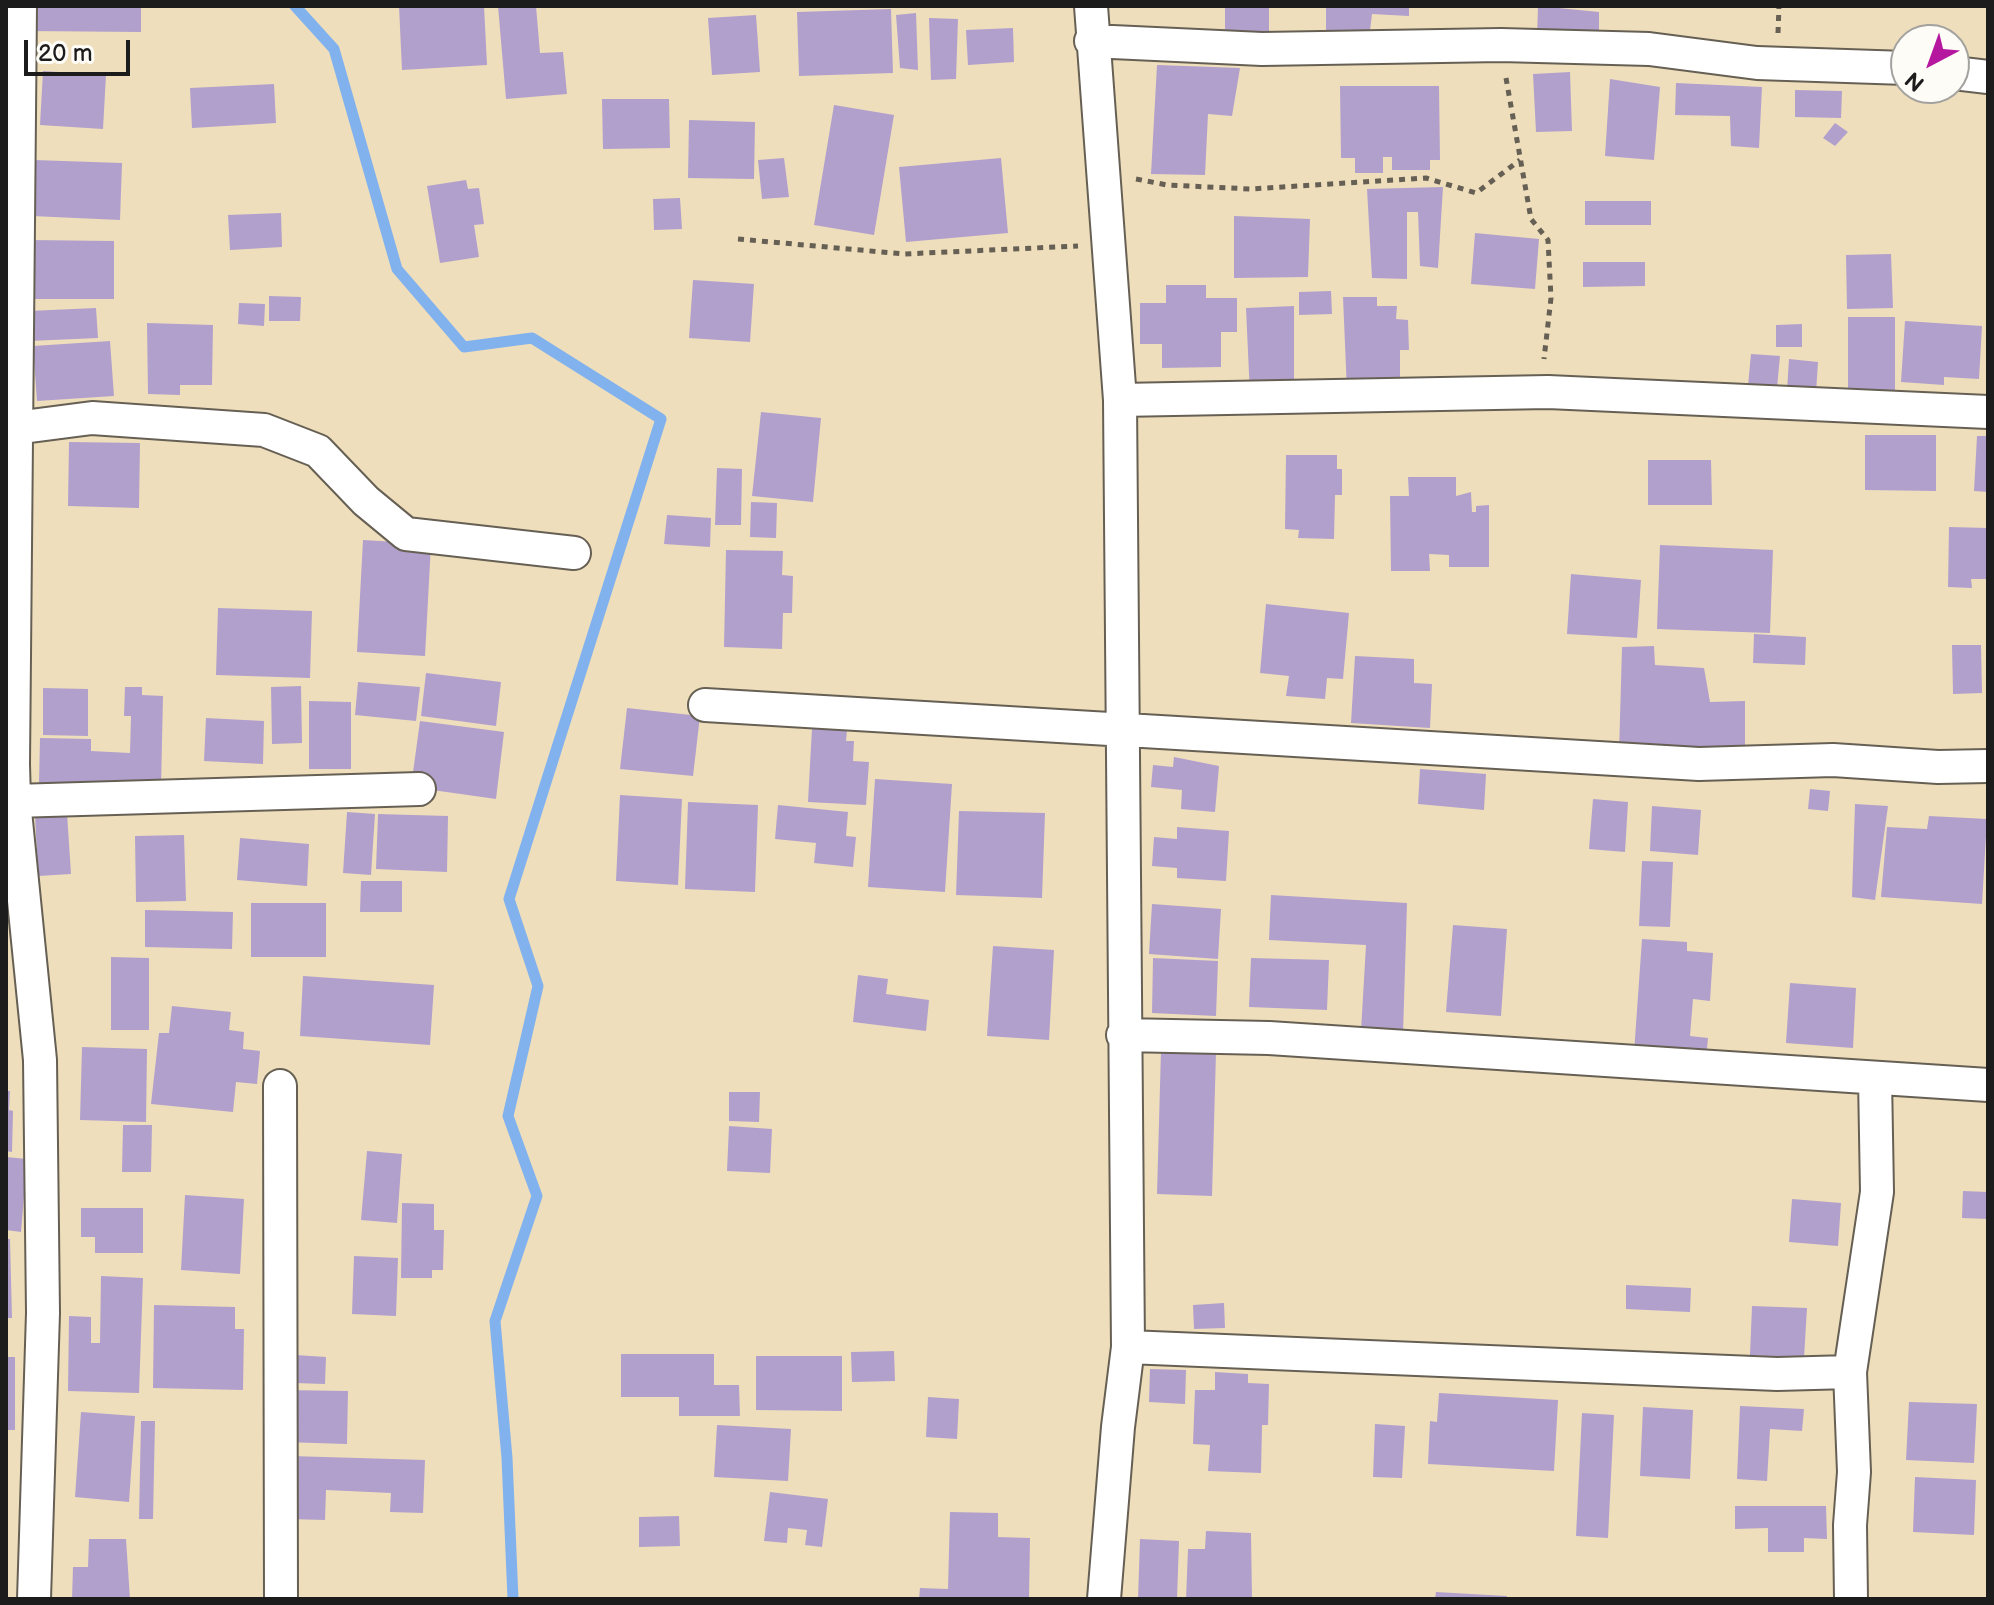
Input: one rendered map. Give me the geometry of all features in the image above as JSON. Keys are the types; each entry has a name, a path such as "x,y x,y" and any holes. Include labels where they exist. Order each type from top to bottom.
{"street":[{"path":"20,6 11,152 10,765 41,1075 43,1313 34,1599"},
{"path":"1091,6 1091,41 1106,174 1107,244 1120,400 1120,731 1128,1347 1112,1485 1104,1599"},
{"path":"1091,41 1262,49 1501,45 1649,49 1757,63 1890,67"},
{"path":"1120,400 1548,392 1988,412"},
{"path":"12,412 264,430 318,451 366,501 406,534 574,553"},
{"path":"705,705 1699,764 1833,760 1938,767 1988,766"},
{"path":"14,801 419,789"},
{"path":"1123,1035 1269,1038 1988,1085"},
{"path":"1851,1599 1850,1525 1854,1472 1850,1372 1877,1192 1875,1078"},
{"path":"280,1086 281,1599"},
{"path":"1128,1347 1777,1374 1850,1372"}],"path":[{"path":"1501,45 1520,160 1529,191 1531,219 1548,240 1551,298 1544,354 1548,392"},
{"path":"1106,174 1167,185 1219,185 1251,189 1426,178 1476,193 1520,160"},
{"path":"738,239 904,254 1107,244"}],"building":[{"path":"25,6 141,6 141,32 25,31"},
{"path":"399,6 484,6 487,65 402,70"},
{"path":"498,6 536,6 540,53 563,52 567,94 506,99"},
{"path":"1225,6 1269,6 1269,34 1225,34"},
{"path":"1326,6 1409,6 1409,16 1372,14 1369,39 1326,38"},
{"path":"1538,6 1599,12 1599,38 1537,38"},
{"path":"891,9 893,73 799,76 797,12"},
{"path":"916,13 918,70 900,68 896,15"},
{"path":"756,15 760,72 712,75 708,18"},
{"path":"929,18 958,19 956,79 931,80"},
{"path":"1013,28 1014,62 968,65 966,30"},
{"path":"1157,65 1240,68 1232,116 1208,114 1205,175 1151,174"},
{"path":"43,71 106,75 103,129 40,125"},
{"path":"1570,72 1572,131 1536,132 1533,74"},
{"path":"1610,79 1660,87 1654,160 1605,156"},
{"path":"1676,83 1762,87 1759,148 1731,146 1730,116 1675,115"},
{"path":"274,84 276,123 192,128 190,88"},
{"path":"1340,86 1439,86 1440,160 1430,160 1430,170 1392,170 1392,157 1383,157 1383,173 1355,173 1355,158 1341,158"},
{"path":"1795,90 1842,91 1841,118 1795,117"},
{"path":"602,99 669,99 670,148 603,149"},
{"path":"834,105 894,115 874,235 814,225"},
{"path":"689,120 755,122 754,179 688,178"},
{"path":"1835,123 1848,132 1835,146 1823,138"},
{"path":"784,158 789,197 762,199 758,160"},
{"path":"1001,158 1008,233 906,242 899,167"},
{"path":"34,160 122,163 120,220 32,216"},
{"path":"466,180 468,189 479,188 484,224 474,225 479,257 440,263 427,186"},
{"path":"1443,187 1438,268 1420,266 1418,212 1407,212 1407,279 1372,278 1367,189"},
{"path":"680,198 682,229 654,230 653,199"},
{"path":"1585,201 1651,201 1651,225 1585,225"},
{"path":"281,213 282,247 230,250 228,215"},
{"path":"1234,216 1310,219 1308,277 1234,278"},
{"path":"1475,233 1539,239 1535,289 1471,284"},
{"path":"28,240 114,241 114,299 27,299"},
{"path":"1891,254 1893,308 1847,309 1846,255"},
{"path":"1583,262 1645,262 1645,286 1583,287"},
{"path":"693,280 754,284 750,342 689,338"},
{"path":"1166,285 1206,285 1206,298 1237,298 1237,332 1221,332 1221,367 1162,368 1162,344 1140,344 1140,303 1166,303"},
{"path":"1331,291 1332,314 1299,315 1299,292"},
{"path":"269,296 301,297 300,321 269,321"},
{"path":"1343,297 1377,297 1377,306 1397,306 1396,319 1408,320 1409,350 1400,350 1400,393 1347,392"},
{"path":"239,303 265,304 264,326 238,324"},
{"path":"1294,306 1294,394 1250,396 1246,308"},
{"path":"96,308 98,338 29,341 28,311"},
{"path":"1848,317 1895,317 1895,396 1848,396"},
{"path":"1905,321 1982,326 1979,379 1944,377 1944,385 1901,382"},
{"path":"147,323 213,325 212,385 180,385 180,395 148,394"},
{"path":"1802,324 1802,347 1776,347 1776,325"},
{"path":"110,341 114,396 37,401 33,346"},
{"path":"1751,354 1780,356 1777,388 1748,386"},
{"path":"1789,359 1818,362 1816,393 1787,390"},
{"path":"761,412 821,418 813,502 752,496"},
{"path":"1865,435 1936,435 1936,491 1865,490"},
{"path":"1977,436 1988,436 1988,492 1974,491"},
{"path":"69,442 140,443 139,508 68,506"},
{"path":"1286,455 1337,455 1337,469 1342,469 1342,495 1335,495 1334,539 1298,538 1299,530 1285,529"},
{"path":"1648,460 1711,460 1712,505 1648,505"},
{"path":"717,468 742,469 741,525 715,525"},
{"path":"1408,477 1456,477 1456,496 1471,492 1472,512 1476,512 1476,506 1489,505 1489,567 1449,567 1449,555 1429,554 1430,571 1391,571 1390,496 1409,496"},
{"path":"751,502 777,503 776,538 750,537"},
{"path":"667,515 711,518 710,547 664,544"},
{"path":"1949,527 1988,528 1988,579 1971,579 1972,588 1948,587"},
{"path":"363,540 431,544 425,656 357,652"},
{"path":"1660,545 1773,550 1770,633 1657,629"},
{"path":"726,550 783,551 782,575 793,576 792,613 783,613 782,649 724,647"},
{"path":"1571,574 1641,580 1637,638 1567,634"},
{"path":"1266,604 1349,613 1343,679 1327,678 1325,699 1286,696 1289,676 1260,673"},
{"path":"218,608 312,611 310,678 216,675"},
{"path":"1754,634 1806,637 1805,665 1753,663"},
{"path":"1952,645 1981,645 1982,693 1953,694"},
{"path":"1654,646 1655,665 1704,668 1710,702 1745,701 1745,756 1619,753 1622,647"},
{"path":"1355,656 1414,659 1414,683 1432,684 1430,728 1351,723"},
{"path":"426,673 501,682 496,726 421,716"},
{"path":"358,682 420,687 416,721 355,715"},
{"path":"301,686 302,743 272,744 271,687"},
{"path":"125,687 142,687 142,695 163,696 161,787 39,783 40,738 91,739 91,751 130,753 131,716 124,716"},
{"path":"43,688 88,689 88,736 43,735"},
{"path":"309,701 351,702 351,769 309,769"},
{"path":"627,708 700,716 693,776 620,769"},
{"path":"206,718 264,721 263,764 204,761"},
{"path":"420,721 504,732 496,799 411,787"},
{"path":"812,728 847,730 846,741 854,741 853,761 869,762 866,805 808,802"},
{"path":"1174,757 1219,766 1215,812 1181,809 1182,790 1151,787 1153,765 1173,767"},
{"path":"1420,769 1486,774 1484,810 1418,804"},
{"path":"875,779 952,784 945,892 868,887"},
{"path":"1810,789 1830,791 1828,811 1808,809"},
{"path":"620,795 682,799 678,885 616,881"},
{"path":"1593,799 1628,802 1625,852 1589,849"},
{"path":"688,802 758,805 755,892 685,889"},
{"path":"1855,804 1888,806 1875,900 1852,897"},
{"path":"778,805 848,812 846,836 856,837 853,867 814,863 816,843 775,839"},
{"path":"1652,806 1701,810 1698,855 1650,851"},
{"path":"959,811 1045,813 1042,898 956,895"},
{"path":"347,812 375,814 371,875 343,873"},
{"path":"67,813 71,874 38,876 35,815"},
{"path":"378,814 448,816 447,872 376,869"},
{"path":"1929,816 1987,819 1982,904 1881,897 1887,827 1927,829"},
{"path":"1177,827 1229,831 1226,881 1177,878 1177,868 1152,866 1154,837 1177,839"},
{"path":"184,835 186,901 136,902 135,836"},
{"path":"240,838 309,844 307,886 237,880"},
{"path":"1642,861 1673,862 1670,927 1639,926"},
{"path":"361,881 402,881 402,912 360,912"},
{"path":"1271,895 1407,903 1403,1034 1361,1031 1366,945 1269,940"},
{"path":"251,903 326,903 326,957 251,957"},
{"path":"1152,904 1221,909 1218,959 1149,954"},
{"path":"145,910 233,912 232,949 145,947"},
{"path":"1453,925 1507,929 1501,1016 1446,1012"},
{"path":"1642,939 1687,942 1687,951 1713,953 1710,1001 1693,999 1690,1036 1708,1038 1706,1059 1634,1053"},
{"path":"993,946 1054,950 1049,1040 987,1036"},
{"path":"111,957 149,958 149,1030 111,1030"},
{"path":"1153,958 1218,961 1216,1016 1152,1013"},
{"path":"1251,958 1329,960 1327,1010 1249,1007"},
{"path":"858,975 888,979 886,994 929,1000 926,1031 853,1022"},
{"path":"303,976 434,985 430,1045 300,1036"},
{"path":"1790,983 1856,988 1853,1048 1786,1043"},
{"path":"172,1006 231,1012 229,1030 244,1032 243,1049 260,1051 257,1084 236,1082 233,1112 151,1104 159,1033 169,1033"},
{"path":"82,1047 147,1049 146,1122 80,1120"},
{"path":"1161,1050 1216,1052 1212,1196 1157,1194"},
{"path":"6,1091 10,1091 9,1110 13,1111 12,1152 6,1151"},
{"path":"729,1092 760,1092 759,1122 729,1121"},
{"path":"123,1125 152,1125 151,1172 122,1172"},
{"path":"729,1126 772,1129 770,1173 727,1171"},
{"path":"367,1151 402,1154 397,1223 361,1220"},
{"path":"6,1157 27,1159 21,1232 6,1230"},
{"path":"1963,1191 1988,1192 1988,1219 1962,1218"},
{"path":"185,1195 244,1199 240,1274 181,1270"},
{"path":"1792,1199 1841,1203 1838,1246 1789,1242"},
{"path":"402,1203 434,1204 434,1230 444,1230 443,1270 432,1270 432,1278 401,1278"},
{"path":"81,1208 143,1208 143,1253 95,1253 95,1237 81,1237"},
{"path":"6,1239 10,1239 12,1318 6,1318"},
{"path":"354,1256 398,1258 396,1316 352,1314"},
{"path":"101,1276 143,1278 139,1393 68,1391 69,1316 91,1317 91,1343 100,1343"},
{"path":"1626,1285 1691,1288 1690,1312 1626,1309"},
{"path":"1224,1303 1225,1328 1194,1329 1193,1305"},
{"path":"154,1305 235,1307 235,1329 244,1329 243,1390 153,1388"},
{"path":"1752,1306 1807,1308 1804,1358 1750,1355"},
{"path":"894,1351 895,1381 852,1382 851,1352"},
{"path":"621,1354 714,1354 714,1385 739,1385 740,1416 679,1416 679,1397 621,1397"},
{"path":"295,1355 326,1357 325,1384 294,1383"},
{"path":"756,1356 842,1356 842,1411 756,1410"},
{"path":"6,1357 15,1357 15,1430 6,1430"},
{"path":"1150,1369 1186,1370 1185,1404 1149,1402"},
{"path":"1215,1372 1248,1374 1248,1383 1269,1384 1268,1425 1262,1425 1261,1473 1208,1471 1210,1445 1193,1444 1195,1390 1215,1390"},
{"path":"284,1390 348,1391 347,1444 283,1442"},
{"path":"1439,1393 1558,1400 1554,1471 1428,1464 1430,1421 1437,1422"},
{"path":"928,1397 959,1399 957,1439 926,1437"},
{"path":"1909,1402 1977,1404 1974,1463 1906,1460"},
{"path":"1740,1406 1804,1409 1802,1431 1770,1429 1767,1481 1737,1479"},
{"path":"1643,1407 1693,1410 1690,1479 1640,1476"},
{"path":"81,1412 135,1416 129,1502 75,1497"},
{"path":"1582,1413 1614,1415 1608,1538 1576,1536"},
{"path":"141,1421 155,1421 153,1519 139,1519"},
{"path":"1375,1424 1405,1426 1402,1478 1373,1477"},
{"path":"717,1425 791,1429 788,1481 714,1477"},
{"path":"291,1456 425,1460 423,1513 390,1512 391,1493 326,1490 325,1520 288,1519"},
{"path":"1915,1477 1976,1480 1974,1535 1913,1532"},
{"path":"770,1492 828,1499 822,1547 805,1545 807,1530 788,1528 787,1543 764,1541"},
{"path":"1735,1506 1826,1506 1827,1539 1804,1538 1804,1552 1768,1552 1768,1528 1735,1529"},
{"path":"950,1512 998,1513 998,1537 1030,1538 1029,1599 919,1599 920,1588 948,1589"},
{"path":"679,1516 680,1546 639,1547 639,1517"},
{"path":"1206,1531 1251,1533 1252,1599 1186,1599 1188,1549 1205,1549"},
{"path":"89,1539 126,1539 130,1599 72,1599 73,1567 88,1567"},
{"path":"1140,1539 1179,1541 1177,1599 1138,1599"},
{"path":"1436,1592 1507,1596 1507,1599 1435,1599"}],"waterway":[{"path":"295,6 334,49 397,269 464,347 532,338 661,419 509,899 538,986 508,1116 537,1196 495,1321 507,1458 513,1599"}]}
